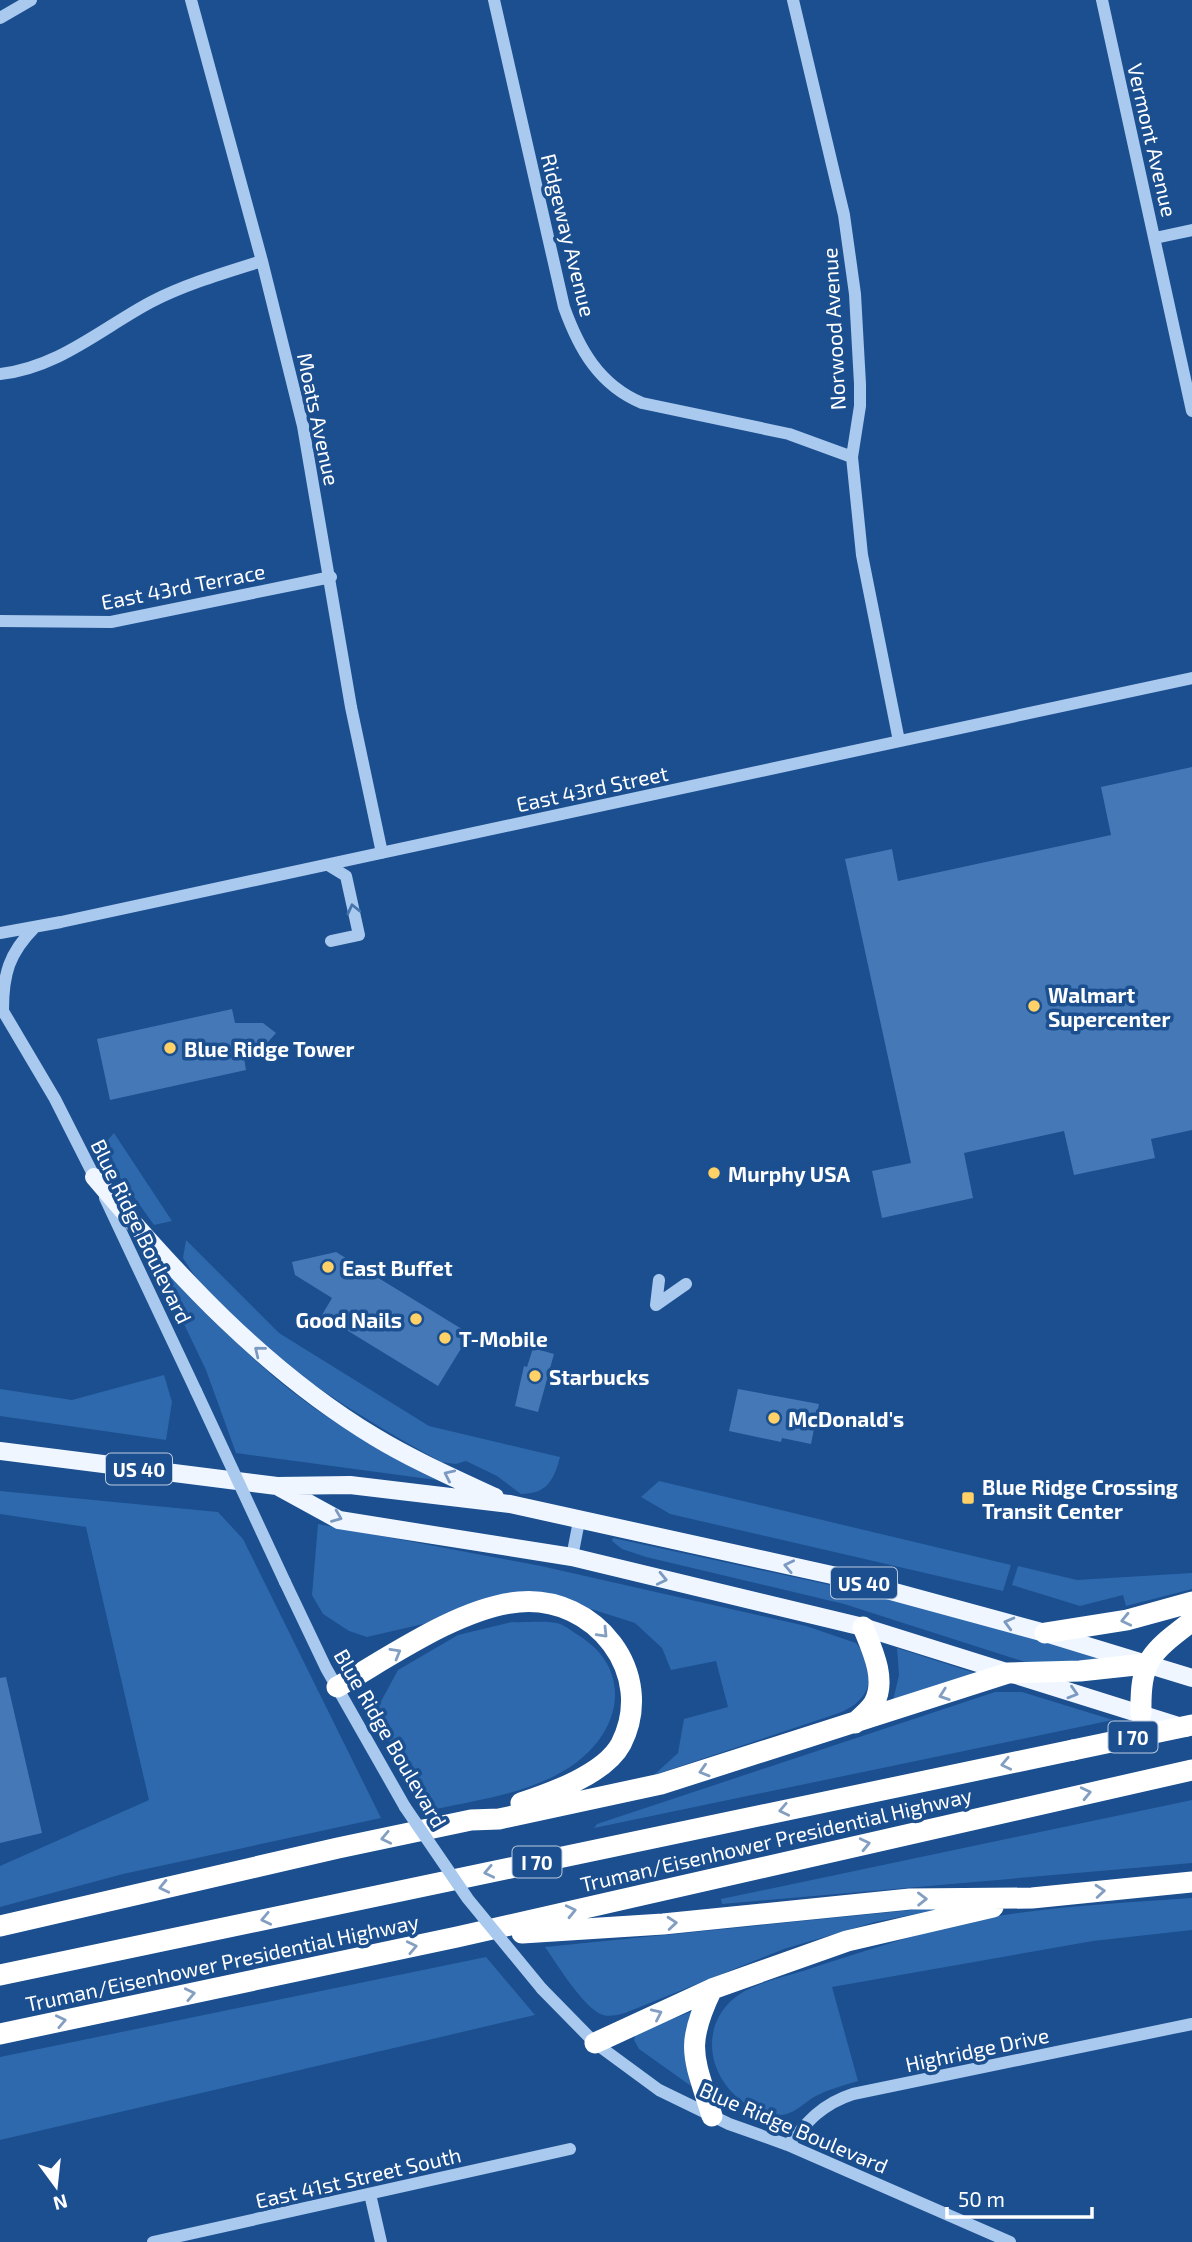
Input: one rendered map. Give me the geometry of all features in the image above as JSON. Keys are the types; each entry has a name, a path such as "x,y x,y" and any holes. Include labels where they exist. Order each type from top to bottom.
{"highway":[{"path":"0,1926 471,1820 570,1786 620,1746 630,1713 629,1678 612,1643 598,1627 578,1612 549,1602 517,1602 449,1622 337,1687"},
{"path":"1045,1633 1127,1620 1192,1602"},
{"path":"1141,1714 1140,1686 1145,1664 1159,1647 1192,1621"},
{"path":"853,1725 875,1702 879,1682 874,1655 863,1628"},
{"path":"471,1820 499,1819 660,1784 853,1725 1008,1673 1080,1671 1145,1664"},
{"name":"Truman/Eisenhower Presidential Highway","path":"0,1975 1073,1749 1192,1728"},
{"name":"Truman/Eisenhower Presidential Highway","path":"0,2034 457,1937 1192,1770"},
{"path":"457,1937 663,1924 909,1899 1032,1898 1192,1882"},
{"path":"595,2043 712,1989 846,1941 1032,1898"},
{"path":"712,1989 698,2017 692,2045 712,2116"}],"main road":[{"path":"94,1177 157,1251 237,1332 314,1395 375,1437 510,1504"},
{"name":"US 40","path":"0,1451 277,1486 350,1485 510,1504 832,1574 1045,1633 1192,1678"},
{"name":"US 40","path":"277,1486 340,1520 572,1558 863,1628 1192,1728"}],"street":[{"path":"0,18 31,0"},
{"name":"Moats Avenue","path":"191,0 262,261 303,426 331,577 351,707 382,853"},
{"name":"Ridgeway Avenue","path":"494,0 564,307 576,338 594,367 620,394 642,403 789,435 852,457"},
{"name":"Norwood Avenue","path":"793,0 848,241 860,384 860,406 852,457 862,555 899,741"},
{"name":"Vermont Avenue","path":"1102,0 1192,411"},
{"path":"1155,238 1192,230"},
{"path":"0,374 72,351 148,304 184,286 262,261"},
{"name":"East 43rd Terrace","path":"0,621 111,622 331,577"},
{"name":"East 43rd Street","path":"0,933 328,865 1192,678"},
{"path":"328,865 345,876 359,935 331,941"},
{"path":"1,1008 6,967 13,952 34,927"},
{"name":"Blue Ridge Boulevard","path":"1,1008 55,1099 140,1268 285,1582 337,1687 405,1807 468,1899 542,1989 595,2043 659,2090 712,2116 788,2145 1010,2242"},
{"path":"659,1280 656,1304 685,1284"},
{"path":"572,1558 579,1521"},
{"name":"Highridge Drive","path":"788,2145 814,2114 834,2101 853,2094 1192,2024"},
{"name":"East 41st Street South","path":"153,2242 570,2149"},
{"path":"370,2194 382,2242"}],"shaded area":[{"path":"114,1133 172,1221 154,1225 107,1159 107,1141"},
{"path":"186,1240 279,1333 429,1426 560,1457 552,1479 537,1491 521,1494 497,1476 466,1461 456,1464 441,1462 335,1399 265,1348 233,1319 205,1289 183,1258"},
{"path":"170,1274 259,1364 311,1406 393,1457 436,1480 236,1453 206,1370 162,1278"},
{"path":"164,1375 172,1402 166,1440 0,1416 0,1389 72,1400"},
{"path":"659,1481 1011,1565 1003,1591 670,1514 641,1497"},
{"path":"0,1491 218,1512 243,1539 381,1818 123,1874 0,1907 0,1866 149,1800 86,1527 0,1514"},
{"path":"318,1524 541,1566 806,1626 856,1643 868,1664 869,1684 859,1701 839,1713 654,1775 678,1753 684,1719 728,1707 716,1661 671,1670 662,1648 635,1623 588,1608 530,1599 367,1637 349,1631 323,1614 312,1595"},
{"path":"613,1538 876,1595 1121,1663 1025,1662 844,1604 646,1557 622,1549 612,1541"},
{"path":"1018,1566 1077,1580 1192,1573 1192,1589 1126,1606 1123,1595 1080,1606 1012,1585"},
{"path":"512,1622 560,1624 595,1648 607,1664 614,1680 612,1715 592,1748 577,1762 545,1781 491,1798 436,1809 386,1737 379,1705 398,1670 458,1635"},
{"path":"897,1648 981,1675 892,1705 899,1675"},
{"path":"995,1692 1022,1692 1113,1720 594,1828 597,1824"},
{"path":"1192,1800 1192,1863 722,1904 721,1899"},
{"path":"1192,1898 1192,1930 1093,1941 832,1987 858,2081 818,2095 789,2113 777,2115 758,2110 741,2100 727,2087 718,2071 713,2053 713,2035 719,2017 731,2001 758,1985 897,1941 987,1918 1063,1908"},
{"path":"961,1905 875,1922 784,1949 625,2013 611,2016 603,2015 588,2004 571,1985 545,1947"},
{"path":"486,1957 535,2015 0,2140 0,2057"},
{"path":"693,2011 687,2067 691,2086 639,2049 634,2040 636,2033"}],"building":[{"name":"Walmart Supercenter","path":"1192,767 1192,1130 1151,1139 1155,1158 1074,1175 1064,1131 964,1153 973,1198 882,1218 872,1171 911,1163 845,859 892,849 898,881 1111,835 1101,787"},
{"name":"Blue Ridge Tower","path":"232,1009 235,1023 263,1023 276,1033 259,1052 244,1058 246,1070 110,1100 97,1039"},
{"path":"336,1252 470,1334 438,1386 322,1315 332,1298 295,1275 292,1262"},
{"name":"Starbucks","path":"533,1348 554,1354 538,1412 515,1406 524,1366 527,1367"},
{"name":"McDonald's","path":"738,1389 819,1404 811,1444 782,1438 781,1442 729,1431"},
{"path":"6,1677 42,1833 0,1843 0,1678"}],"place":[{"name":"Walmart Supercenter","path":"1034,1006"},
{"name":"Blue Ridge Tower","path":"170,1048"},
{"name":"Murphy USA","path":"714,1173"},
{"name":"East Buffet","path":"328,1267"},
{"name":"Good Nails","path":"416,1319"},
{"name":"T-Mobile","path":"445,1338"},
{"name":"Starbucks","path":"535,1376"},
{"name":"McDonald's","path":"774,1418"},
{"name":"Blue Ridge Crossing Transit Center","path":"968,1498"}]}
